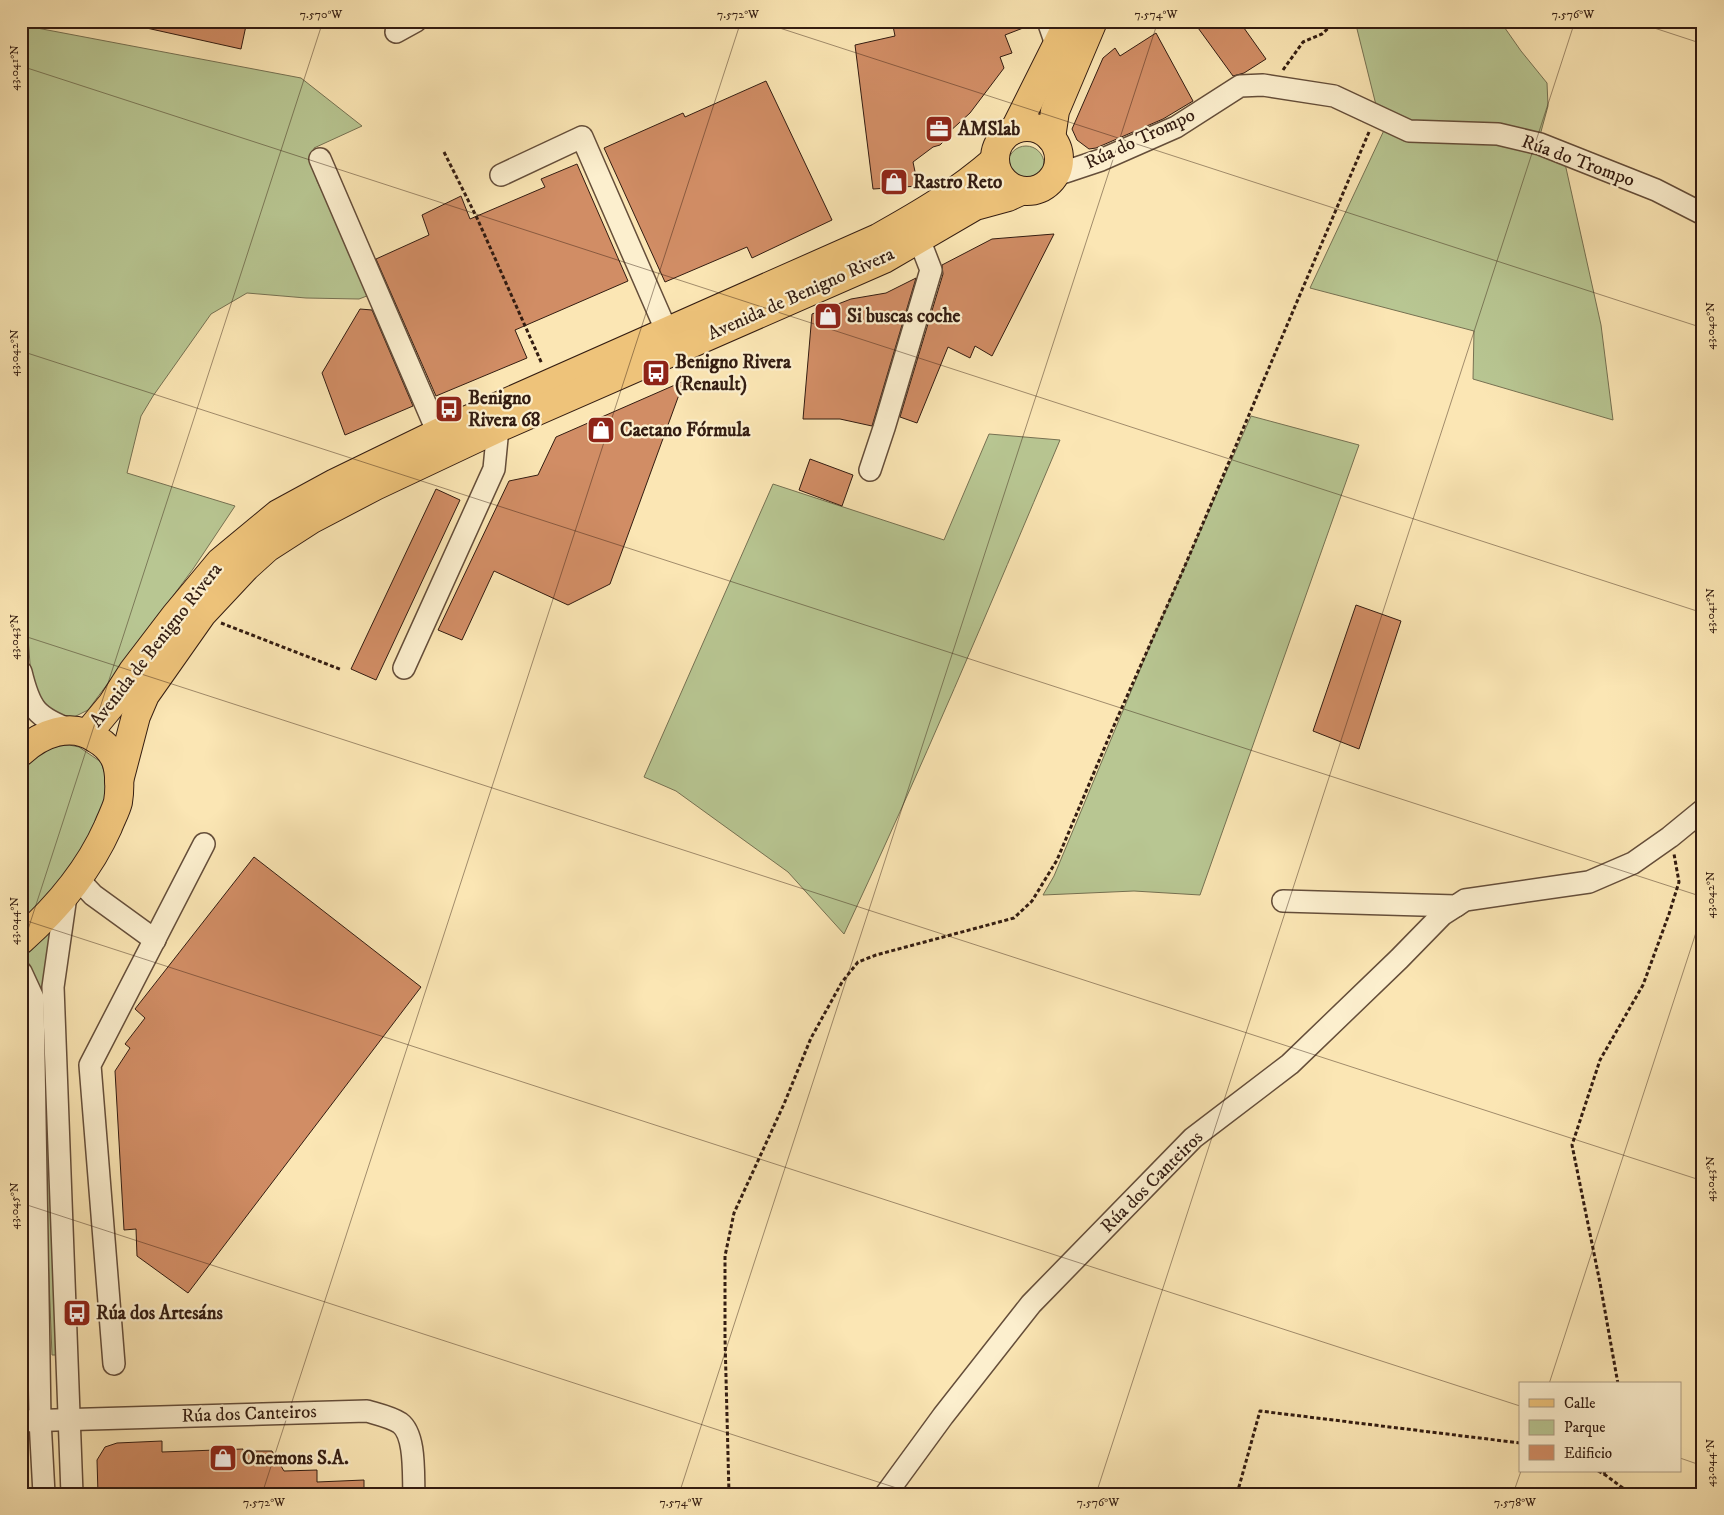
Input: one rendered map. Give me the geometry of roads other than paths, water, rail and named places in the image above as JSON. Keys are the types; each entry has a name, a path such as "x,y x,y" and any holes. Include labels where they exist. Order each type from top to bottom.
{"main road":[{"path":"1015,130 1069,21"},
{"path":"1051,138 1055,111 1093,21"},
{"path":"1024,127 1044,132 1051,138 1057,148 1059,159 1057,170 1052,180 1043,187 1032,190 1013,188 1000,177 996,169 996,151 1006,134 1024,127"},
{"name":"Avenida de Benigno Rivera","path":"80,731 112,704 133,671 220,562 278,514 335,483 438,433 878,238 931,208 968,183 995,160"},
{"name":"Avenida de Benigno Rivera","path":"119,781 136,716 145,695 202,614 246,567 267,548 312,519 375,486 498,428 884,259 975,206 1008,197 1022,190"},
{"path":"21,752 32,743 51,733 80,731 106,746 116,762 119,781 118,804 100,845 72,888 37,926 21,940"}],"street":[{"path":"396,32 416,21"},
{"path":"1048,21 1056,47"},
{"name":"Rúa do Trompo","path":"1057,170 1065,172 1101,160 1176,127 1240,86 1263,85 1334,96 1409,131 1498,134 1540,144 1656,190 1703,214"},
{"path":"501,175 582,137 667,332"},
{"path":"320,159 438,433"},
{"path":"870,470 932,270 919,239"},
{"path":"404,668 494,469 498,428"},
{"path":"21,672 26,693 39,714 51,722 80,731"},
{"path":"1283,901 1456,906 1465,900 1589,882 1633,863 1670,837 1703,810"},
{"path":"114,1364 90,1065 204,844"},
{"path":"72,1494 53,987 72,888 93,895 155,940"},
{"name":"Rúa dos Canteiros","path":"886,1494 943,1416 1038,1298 1193,1138 1290,1064 1399,959 1442,914 1456,906"},
{"path":"21,972 33,998 27,1052 31,1420 44,1494"},
{"name":"Rúa dos Canteiros","path":"31,1420 367,1411 399,1422 407,1430 412,1448 414,1494"}],"place":[{"name":"AMSlab","path":"939,129"},
{"name":"Rastro Reto","path":"894,182"},
{"name":"Si buscas coche","path":"828,316"},
{"name":"Benigno Rivera (Renault)","path":"656,373"},
{"name":"Benigno Rivera 68","path":"449,409"},
{"name":"Caetano Fórmula","path":"601,430"},
{"name":"Rúa dos Artesáns","path":"77,1313"},
{"name":"Onemons S.A.","path":"223,1458"}]}
